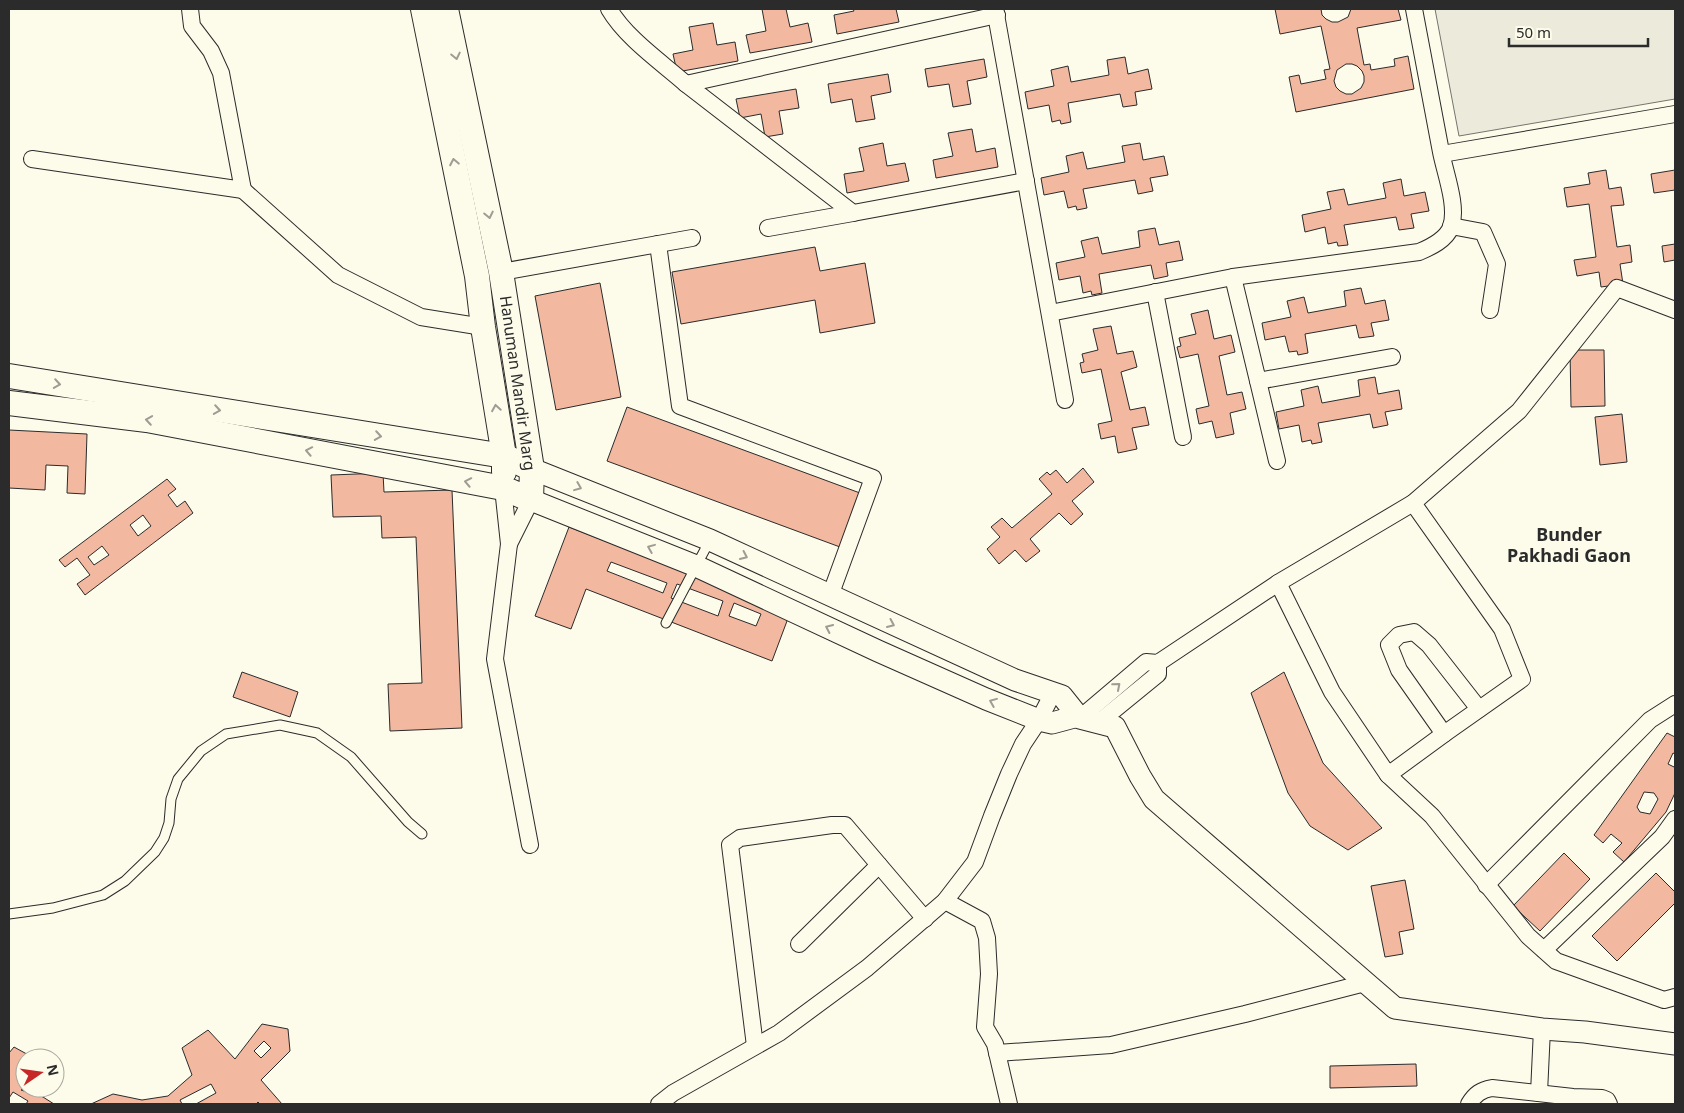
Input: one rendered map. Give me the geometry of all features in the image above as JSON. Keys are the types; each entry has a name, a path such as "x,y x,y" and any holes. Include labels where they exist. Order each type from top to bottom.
{"main road":[{"name":"Hanuman Mandir Marg","path":"423,9 476,276 504,456 503,488"},
{"name":"Hanuman Mandir Marg","path":"446,9 501,272 532,469 531,500"},
{"path":"9,376 504,456 532,469"},
{"path":"492,384 519,382"},
{"path":"9,403 148,420 503,488 531,500"}],"street":[{"path":"190,9 192,26 211,51 221,72 243,190"},
{"path":"609,9 637,42 686,84 853,213"},
{"path":"1050,313 1232,277 1419,252 1429,248 1446,236 1451,226 1453,211 1451,194 1414,9"},
{"path":"686,84 996,12 1065,400"},
{"path":"1442,154 1675,114"},
{"path":"32,159 243,190 338,275 422,317 483,327"},
{"path":"768,228 1026,182"},
{"path":"1451,226 1483,232 1497,264 1490,310"},
{"path":"501,272 692,238"},
{"path":"658,244 680,406 873,478 830,596"},
{"path":"1232,277 1277,461"},
{"path":"1085,719 1146,662 1158,663 1278,583 1413,503 1519,411 1617,288 1675,310"},
{"path":"1155,292 1183,437"},
{"path":"1258,381 1392,357"},
{"path":"532,469 710,540 1015,680 1062,696 1085,719"},
{"name":"Hanuman Mandir Marg","path":"503,488 509,544"},
{"path":"531,500 696,566 986,699 1039,720 1052,724 1085,719 1115,728 1154,799 1395,1008 1542,1029 1585,1032 1675,1044"},
{"name":"Hanuman Mandir Marg","path":"509,544 531,500"},
{"path":"1388,775 1522,679 1502,629 1413,503"},
{"path":"509,544 495,659 530,845"},
{"path":"1278,583 1332,692 1388,775 1432,816 1528,936 1556,961 1664,1000 1675,997"},
{"path":"1444,734 1398,670 1389,645 1399,635 1414,632 1429,645 1479,709"},
{"path":"659,1104 673,1093 778,1033 867,968 945,901 975,862 1009,774 1023,744 1039,720 1053,693"},
{"path":"1486,885 1650,720 1675,704"},
{"path":"1544,950 1662,837 1675,819"},
{"path":"755,1046 730,845 740,838 832,825 845,825 925,918"},
{"path":"799,944 879,865"},
{"path":"945,901 982,921 986,938 989,974 985,1027 998,1053 1009,1104"},
{"path":"998,1053 1112,1045 1246,1014 1365,982"},
{"path":"1538,1093 1542,1029"},
{"path":"1470,1104 1473,1097 1481,1090 1492,1088 1573,1097 1602,1098 1610,1104"}],"lane":[{"path":"666,623 710,540"},
{"path":"9,914 53,908 103,895 125,881 155,852 164,838 169,823 171,799 178,779 201,751 226,734 280,725 317,734 351,757 408,822 422,834"}],"shaded area":[{"path":"1435,9 1675,9 1675,99 1459,136"}],"building":[{"path":"762,9 786,9 790,27 808,23 812,42 750,53 746,35 766,31"},
{"path":"853,9 896,9 899,22 837,34 834,15 854,11"},
{"path":"1275,9 1321,9 1322,15 1326,19 1338,22 1348,17 1351,9 1398,9 1401,20 1357,28 1364,65 1370,64 1371,70 1395,66 1394,59 1408,56 1414,89 1296,112 1289,77 1299,75 1301,84 1326,79 1324,70 1330,69 1321,26 1280,34","holes":["1346,64 1352,64 1362,71 1364,82 1361,88 1352,94 1346,94 1336,87 1334,81 1337,70"]},
{"path":"713,23 717,45 735,42 738,61 677,72 673,54 693,50 689,27"},
{"path":"1125,57 1128,74 1148,69 1152,89 1135,92 1137,105 1123,107 1120,94 1068,103 1071,122 1061,124 1060,120 1052,122 1049,105 1028,109 1025,92 1054,86 1051,70 1068,66 1071,82 1109,75 1107,60"},
{"path":"984,59 987,77 967,81 971,104 953,107 949,84 928,87 925,69"},
{"path":"888,74 891,92 871,96 875,119 856,122 852,99 831,103 828,84"},
{"path":"796,89 799,108 779,111 783,134 765,137 761,114 740,118 736,99"},
{"path":"972,129 976,152 995,148 998,167 936,178 933,160 953,156 948,133"},
{"path":"883,143 887,166 905,163 909,181 847,193 844,174 864,171 859,148"},
{"path":"1140,143 1143,160 1164,156 1168,175 1150,178 1153,191 1138,194 1135,180 1083,189 1087,208 1077,210 1076,206 1068,208 1064,191 1044,195 1041,178 1069,172 1066,156 1083,152 1087,169 1125,162 1122,146"},
{"path":"1606,170 1609,189 1621,187 1624,205 1611,206 1617,247 1630,245 1632,262 1620,264 1623,284 1601,287 1599,272 1577,276 1574,260 1596,257 1589,204 1567,207 1564,188 1590,184 1588,173"},
{"path":"1675,170 1675,190 1654,193 1651,174"},
{"path":"1401,179 1404,196 1425,192 1429,211 1411,214 1414,228 1399,230 1396,217 1344,225 1348,245 1338,246 1337,242 1328,244 1325,227 1305,232 1302,215 1331,209 1327,192 1344,189 1348,205 1386,198 1383,183"},
{"path":"1155,228 1159,245 1179,241 1183,260 1166,263 1168,276 1154,279 1151,265 1099,274 1102,293 1092,295 1091,291 1083,293 1080,276 1059,280 1056,263 1085,257 1081,241 1098,237 1102,254 1140,247 1138,231"},
{"path":"1675,244 1675,260 1664,262 1662,246"},
{"path":"815,247 820,271 865,263 875,323 820,333 815,300 681,324 672,272"},
{"path":"600,283 621,397 556,410 535,296"},
{"path":"1361,288 1365,304 1385,300 1389,320 1371,323 1374,336 1359,338 1356,325 1305,334 1308,353 1298,355 1297,351 1289,352 1285,336 1265,340 1262,323 1291,317 1287,301 1304,297 1308,313 1346,306 1344,291"},
{"path":"1208,310 1214,339 1231,335 1235,352 1219,356 1227,395 1242,392 1246,409 1230,413 1234,434 1216,438 1212,421 1199,424 1196,409 1209,406 1198,354 1180,358 1177,347 1181,346 1179,338 1196,334 1191,314"},
{"path":"1111,326 1117,354 1133,351 1137,367 1121,372 1130,410 1145,407 1149,425 1132,428 1137,449 1118,453 1115,436 1101,439 1098,424 1112,421 1101,369 1082,373 1080,363 1084,362 1082,354 1098,350 1093,329"},
{"path":"1570,350 1604,350 1605,406 1571,407"},
{"path":"1375,377 1378,394 1399,390 1402,409 1385,412 1388,425 1373,428 1370,414 1318,423 1322,442 1312,444 1311,440 1302,442 1299,425 1279,429 1276,412 1304,406 1301,390 1318,386 1322,403 1360,396 1358,380"},
{"path":"627,407 860,493 840,547 607,461"},
{"path":"1622,414 1627,462 1600,465 1595,417"},
{"path":"9,430 87,434 85,494 67,493 68,466 46,465 45,490 9,488"},
{"path":"1083,468 1094,482 1072,501 1083,514 1071,525 1059,513 1030,539 1040,551 1026,562 1015,550 999,564 987,549 1000,537 991,527 1002,518 1012,528 1052,494 1039,479 1047,472 1050,475 1056,470 1067,483"},
{"path":"383,473 384,492 452,490 462,728 390,731 388,684 422,683 416,537 382,538 381,516 333,517 331,475"},
{"path":"167,479 176,489 168,495 177,507 185,501 193,513 85,595 77,584 90,575 77,558 65,567 59,560","holes":["143,515 151,526 138,536 130,525","102,546 109,555 94,565 88,557"]},
{"path":"569,527 790,613 772,661 586,589 571,629 535,616","holes":["611,562 667,583 663,593 607,571","677,584 723,601 718,616 671,598","734,603 761,614 756,626 729,616"]},
{"path":"242,672 298,692 290,717 233,697"},
{"path":"1284,672 1323,763 1382,828 1348,850 1310,826 1288,793 1251,693"},
{"path":"1667,733 1675,737 1675,754 1673,753 1668,764 1674,767 1675,764 1675,793 1666,812 1624,862 1613,852 1622,843 1611,834 1603,843 1594,835","holes":["1644,792 1654,793 1658,799 1650,814 1640,812 1637,807"]},
{"path":"1564,853 1590,879 1540,931 1513,906"},
{"path":"1656,873 1675,892 1675,903 1617,961 1592,936"},
{"path":"1405,880 1414,929 1399,932 1403,954 1385,957 1371,886"},
{"path":"262,1024 288,1029 290,1051 261,1080 282,1104 260,1104 258,1102 256,1104 196,1104 216,1093 211,1084 180,1100 182,1104 91,1104 113,1094 142,1100 168,1096 192,1075 182,1048 208,1030 235,1059","holes":["264,1041 271,1048 261,1058 254,1051"]},
{"path":"14,1047 16,1048 15,1093 13,1092 9,1098 9,1053"},
{"path":"1416,1064 1417,1086 1330,1088 1330,1066"},
{"path":"23,1098 45,1098 54,1104 26,1104 28,1101"}],"district":[{"name":"Bunder Pakhadi Gaon","path":"1569,545"}]}
